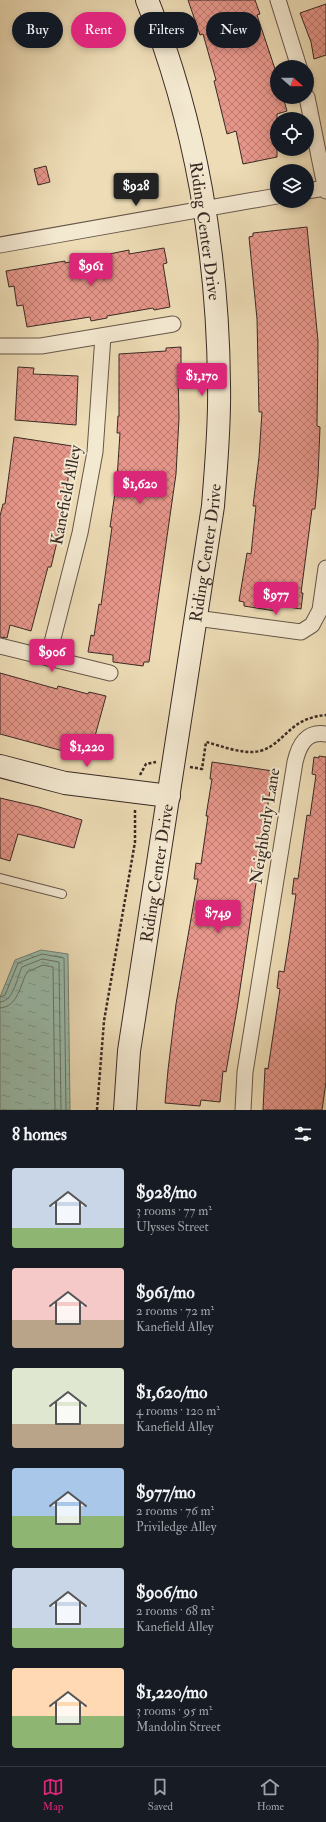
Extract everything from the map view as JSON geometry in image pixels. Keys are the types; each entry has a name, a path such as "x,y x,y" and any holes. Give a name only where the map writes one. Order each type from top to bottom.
{"street":[{"name":"Riding Center Drive","path":"125,1110 129,1051 213,506 218,443 218,323 212,260 204,208 190,136 172,70 147,0"},
{"path":"278,0 297,60"},
{"path":"308,104 326,191"},
{"path":"314,190 326,188"},
{"path":"0,245 270,197"},
{"path":"0,346 41,346 173,324"},
{"name":"Kanefield Alley","path":"48,658 80,533 95,452 103,336"},
{"path":"196,618 301,632 312,625 320,610 326,568"},
{"path":"0,646 110,673"},
{"name":"Neighborly Lane","path":"243,1110 245,1072 294,762 298,747 304,739 313,734 326,734"},
{"path":"0,766 65,783 169,796"}],"lane":[{"path":"0,878 62,894"}],"path":[{"path":"97,1110 104,1022 135,842 134,821 141,772 146,764 157,762 202,769 206,742 242,751 259,751 274,745 296,725 312,717 326,715"}],"water":[{"path":"41,950 68,954 70,1110 0,1110 0,997 15,960"}],"building":[{"path":"188,0 255,0 259,12 206,12 206,45 203,34 200,35 198,29 198,12 192,12"},
{"path":"326,4 326,55 314,59 311,42 300,13"},
{"path":"261,27 272,60 270,60 270,104 285,104 287,111 270,112 270,156 277,157 243,164 236,131 227,134 214,81 216,80 207,48 261,48"},
{"path":"46,166 50,182 38,185 34,169"},
{"path":"307,227 318,341 317,426 320,427 318,476 315,509 312,509 301,593 303,593 301,609 276,605 275,611 244,606 244,602 239,601 247,553 251,554 256,506 253,506 259,457 262,412 259,412 257,319 249,237 253,236 253,233"},
{"path":"164,248 167,263 163,264 170,307 154,310 153,308 107,316 107,318 91,321 90,317 27,327 23,305 17,306 14,286 9,287 6,271 65,261 65,263 129,250 129,254"},
{"path":"181,347 181,374 178,374 179,418 176,474 149,662 144,662 143,666 113,662 113,655 88,652 91,635 94,636 99,604 101,605 117,479 120,433 117,433 119,416 119,354 166,351 166,348"},
{"path":"18,367 34,368 33,374 78,376 76,425 15,420"},
{"path":"14,437 72,446 66,496 56,546 51,567 48,567 31,631 10,625 7,638 0,637 0,516 3,504 5,504"},
{"path":"0,673 57,689 58,686 88,694 89,692 106,696 89,758 0,734"},
{"path":"319,756 326,757 326,1082 322,1110 263,1110 265,1068 268,1069 280,989 277,988 279,971 284,972 296,894 292,894 294,878 298,879 307,815 310,816 316,775 312,774 314,757 319,758"},
{"path":"212,762 273,771 237,1009 226,1072 223,1071 220,1102 201,1100 200,1106 165,1103 176,1004 198,879 194,879 196,863 201,864 208,816 206,816 212,779 210,779"},
{"path":"0,798 39,807 82,820 74,848 18,834 10,861 0,858"}]}
